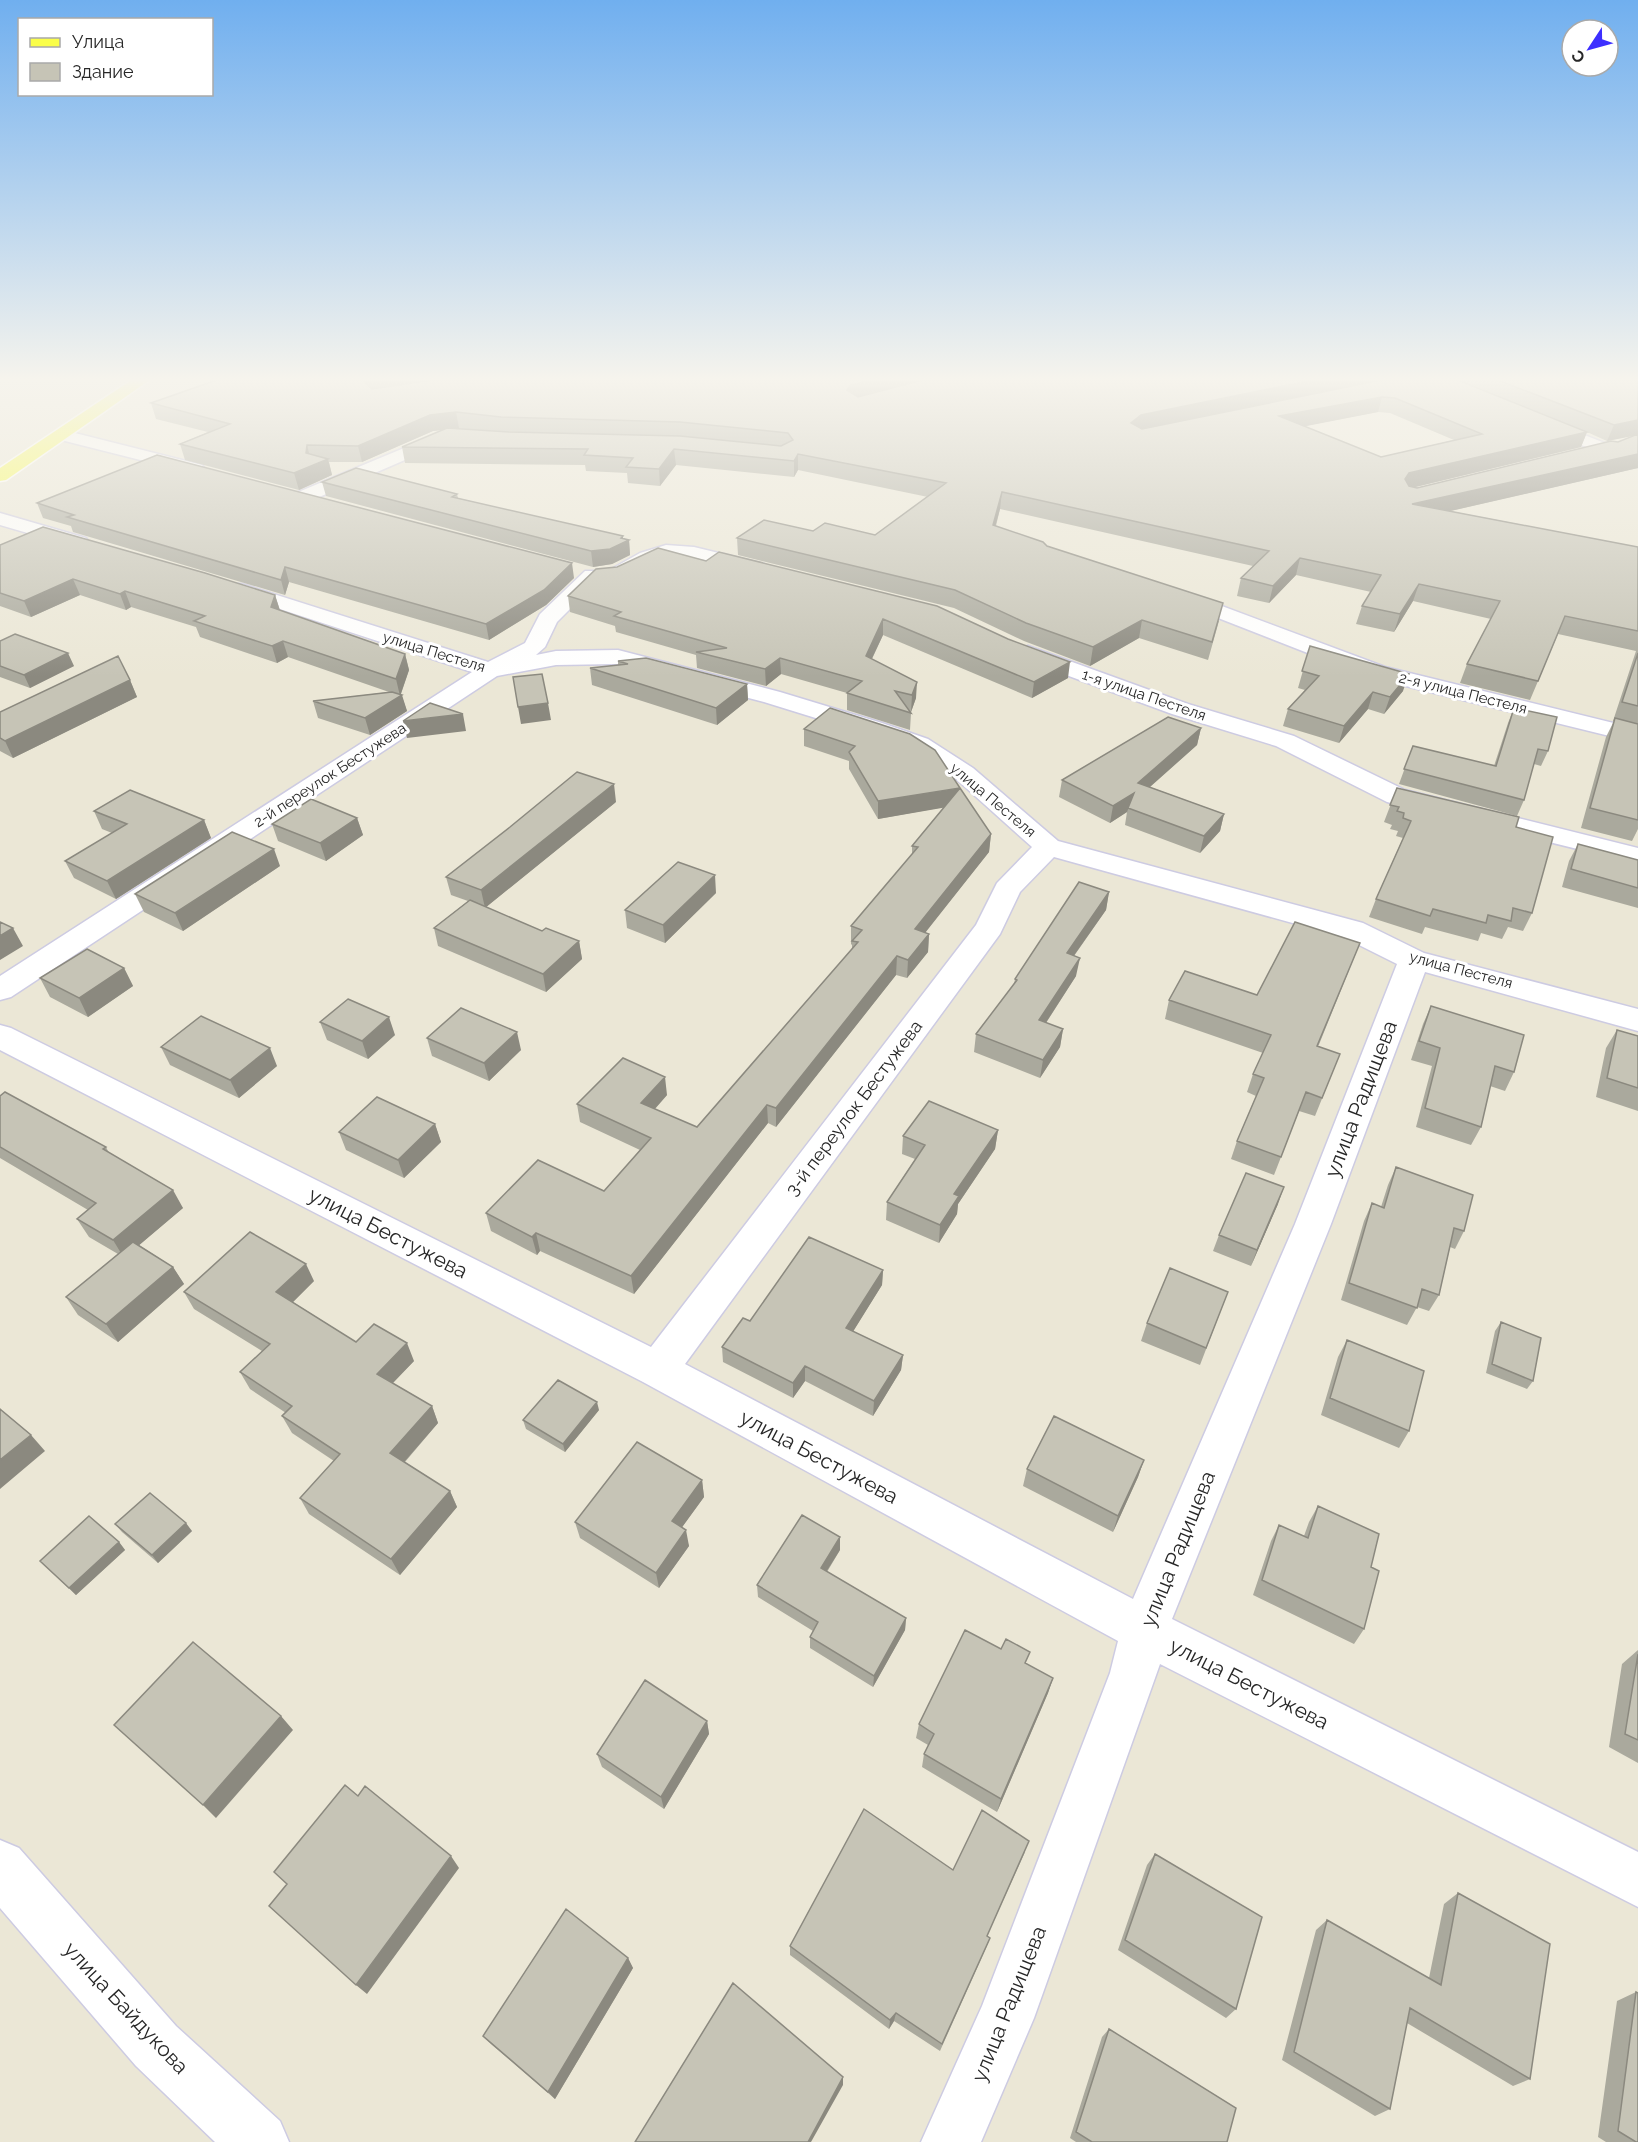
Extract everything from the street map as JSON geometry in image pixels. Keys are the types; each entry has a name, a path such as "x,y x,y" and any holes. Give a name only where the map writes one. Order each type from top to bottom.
{"street":[{"path":"303,497 349,477"},
{"path":"280,491 338,506"},
{"path":"0,519 103,549"},
{"name":"2-й переулок Бестужева","path":"0,990 490,670 534,647 548,619 580,572 611,577 647,557 666,551 694,553 773,572"},
{"name":"улица Пестеля","path":"218,582 490,670 556,658 618,657 772,697 873,728 919,744 964,773 1048,847 1353,930 1414,960 1515,985 1638,1020"},
{"name":"2-я улица Пестеля","path":"1164,592 1209,605 1377,672 1638,736"},
{"name":"1-я улица Пестеля","path":"1005,644 1180,709 1285,741 1396,796 1638,856"},
{"name":"3-й переулок Бестужева","path":"657,1370 990,927 1007,889 1048,847"},
{"name":"улица Радищева","path":"951,2142 1014,1996 1134,1673 1144,1630 1313,1224 1414,960"},
{"name":"улица Бестужева","path":"0,1036 657,1370 1144,1630 1638,1880"},
{"name":"улица Байдукова","path":"0,1867 156,2046 259,2142"}],"building":[{"path":"102,477 241,477 572,563 544,590 486,624 285,567 281,580 67,517 74,515 37,503"},
{"path":"334,477 391,477 457,494 452,497 623,536 621,538 629,540 610,549 591,551 322,482"},
{"path":"915,477 1406,477 1405,479 1409,486 1417,488 1463,477 1534,477 1412,504 1638,547 1638,631 1565,616 1538,681 1467,664 1500,601 1419,584 1400,614 1362,606 1381,575 1300,558 1273,586 1241,578 1269,551 1002,492 993,525 1043,542 1047,546 1223,603 1212,642 1142,620 1093,647 1026,623 955,590 737,538 764,520 813,531 825,523 875,535 946,483"},
{"path":"43,527 275,595 271,607 405,654 396,679 283,641 272,646 194,621 205,616 125,591 120,594 73,579 24,601 0,593 0,545"},
{"path":"658,548 706,561 719,552 937,606 1008,639 1070,662 1034,682 883,619 866,656 917,682 912,695 895,691 911,713 847,693 862,681 780,658 765,669 696,652 727,648 614,616 621,612 568,596 596,569 617,567"},
{"path":"15,634 68,653 24,675 0,666 0,641"},
{"path":"1310,646 1409,674 1390,697 1373,692 1344,726 1288,709 1319,676 1302,671"},
{"path":"1638,653 1638,706 1622,702"},
{"path":"118,656 130,680 5,741 0,738 0,712"},
{"path":"646,658 747,684 716,708 590,668 628,664 618,661"},
{"path":"542,674 548,703 518,707 513,677"},
{"path":"392,692 402,695 365,718 313,701"},
{"path":"430,703 463,714 403,721"},
{"path":"830,708 910,734 935,750 960,788 878,801 849,752 855,746 804,729"},
{"path":"1514,708 1557,717 1548,751 1538,749 1524,800 1404,769 1413,746 1496,766"},
{"path":"1168,717 1201,728 1138,783 1224,814 1204,836 1128,808 1134,793 1113,806 1062,780"},
{"path":"1615,718 1638,724 1638,820 1590,808"},
{"path":"577,772 614,784 481,890 446,877 510,827"},
{"path":"960,788 991,834 915,929 929,934 908,960 897,956 776,1108 767,1105 631,1276 536,1233 532,1237 486,1213 538,1160 604,1191 651,1138 577,1104 623,1058 665,1077 641,1103 697,1127 858,942 852,941 862,930 851,926 918,847 912,846"},
{"path":"1397,788 1519,817 1516,827 1553,837 1532,913 1513,908 1511,921 1488,915 1486,923 1433,909 1430,916 1376,899 1411,821 1403,818 1404,813 1397,811 1399,807 1390,805"},
{"path":"130,790 204,820 107,881 65,861 127,824 94,811"},
{"path":"311,799 357,818 320,843 272,824"},
{"path":"232,832 274,849 175,913 135,894"},
{"path":"1578,844 1638,860 1638,888 1571,869"},
{"path":"678,862 715,875 663,925 625,910"},
{"path":"1079,882 1109,892 1067,953 1080,958 1039,1020 1063,1029 1043,1060 976,1034 1017,980 1015,979"},
{"path":"470,900 542,931 546,928 579,941 543,974 434,928"},
{"path":"0,922 13,928 0,936"},
{"path":"1295,922 1360,943 1317,1046 1340,1054 1322,1098 1306,1092 1281,1157 1237,1141 1264,1078 1253,1074 1271,1035 1169,1000 1185,971 1257,995"},
{"path":"87,949 124,968 79,998 40,978"},
{"path":"348,999 389,1017 362,1041 320,1022"},
{"path":"1431,1006 1524,1035 1514,1072 1495,1066 1481,1127 1425,1108 1440,1048 1419,1041"},
{"path":"461,1008 517,1032 484,1063 427,1038"},
{"path":"201,1016 270,1048 230,1080 161,1047"},
{"path":"1617,1030 1638,1036 1638,1088 1607,1078"},
{"path":"5,1092 106,1147 103,1149 173,1190 113,1240 77,1219 96,1203 0,1147 0,1096"},
{"path":"377,1097 435,1124 398,1160 339,1132"},
{"path":"929,1101 998,1130 954,1194 959,1196 940,1225 887,1202 925,1145 903,1136"},
{"path":"1396,1167 1473,1195 1464,1231 1454,1228 1439,1295 1422,1289 1417,1308 1349,1283 1372,1203 1384,1208"},
{"path":"1246,1173 1284,1187 1257,1250 1219,1235"},
{"path":"250,1232 306,1264 276,1292 356,1342 374,1324 407,1343 377,1374 432,1406 390,1453 450,1491 391,1559 300,1498 340,1454 282,1416 292,1406 240,1372 270,1344 184,1292"},
{"path":"809,1237 883,1270 846,1328 903,1355 874,1401 805,1366 793,1383 722,1347 743,1318 750,1321"},
{"path":"133,1242 173,1267 106,1324 66,1297"},
{"path":"1170,1268 1228,1292 1206,1348 1147,1323"},
{"path":"1501,1322 1541,1338 1533,1381 1492,1364"},
{"path":"1347,1340 1424,1371 1409,1431 1330,1398"},
{"path":"558,1380 597,1402 563,1444 523,1420"},
{"path":"0,1409 31,1435 0,1460"},
{"path":"1054,1416 1144,1460 1118,1516 1027,1469"},
{"path":"637,1442 702,1480 672,1521 686,1530 656,1573 575,1522"},
{"path":"150,1493 186,1523 152,1555 115,1524"},
{"path":"1318,1506 1379,1534 1371,1567 1379,1571 1364,1629 1262,1580 1279,1525 1308,1538"},
{"path":"802,1515 840,1537 821,1568 906,1618 874,1676 810,1637 818,1622 757,1585"},
{"path":"89,1516 119,1542 69,1588 40,1561"},
{"path":"965,1630 1001,1649 1006,1639 1030,1652 1025,1663 1053,1678 1001,1799 924,1754 934,1734 919,1724"},
{"path":"193,1642 281,1716 203,1805 114,1725"},
{"path":"1638,1654 1638,1740 1625,1734"},
{"path":"645,1680 707,1721 661,1797 597,1754"},
{"path":"345,1785 358,1796 365,1786 451,1856 356,1985 269,1906 287,1884 274,1872"},
{"path":"864,1809 953,1870 982,1810 1029,1841 987,1936 990,1938 942,2044 896,2013 890,2020 790,1946"},
{"path":"1155,1854 1262,1917 1236,2009 1125,1940"},
{"path":"1458,1893 1550,1944 1530,2079 1410,2008 1390,2109 1294,2052 1327,1920 1441,1985"},
{"path":"566,1909 628,1958 548,2092 483,2036"},
{"path":"733,1983 843,2077 808,2142 635,2142"},
{"path":"1636,1992 1638,1993 1638,2142 1618,2131"},
{"path":"1109,2029 1236,2108 1227,2142 1092,2142 1076,2132"}]}
